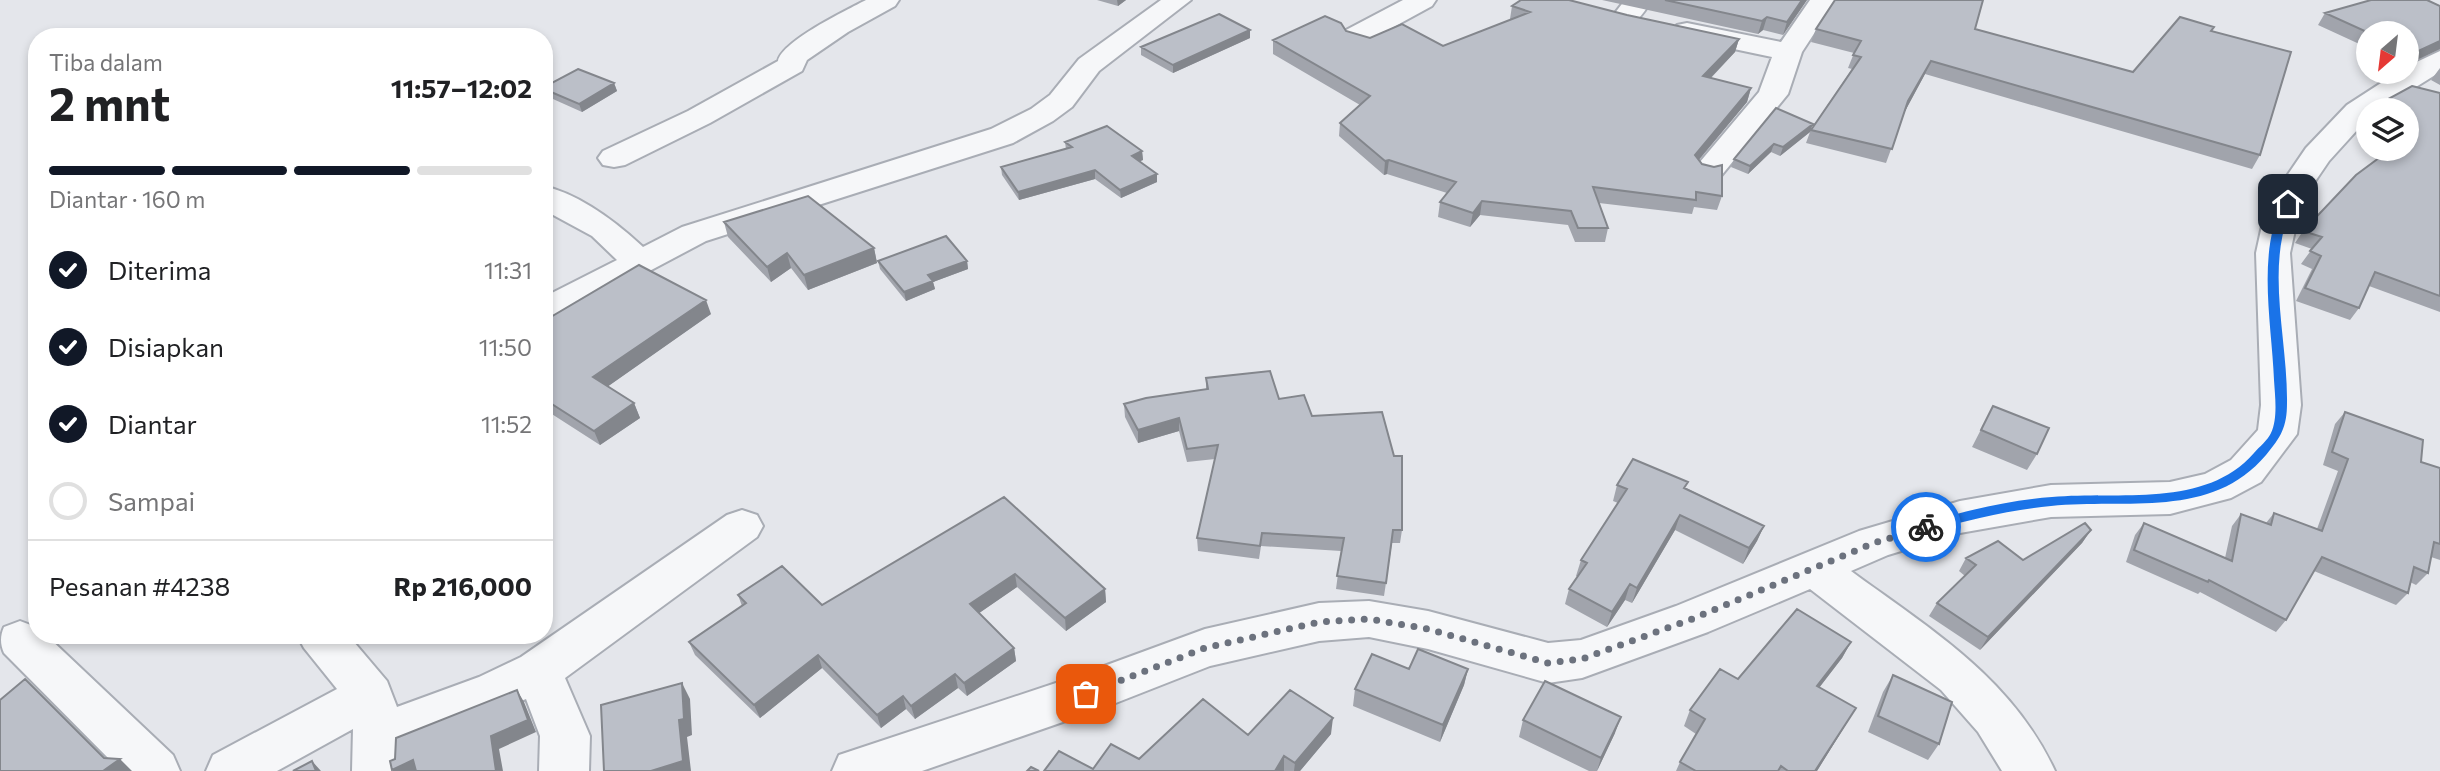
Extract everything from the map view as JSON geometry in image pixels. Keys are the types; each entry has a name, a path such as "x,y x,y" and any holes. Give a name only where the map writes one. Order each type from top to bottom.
{"street":[{"path":"614,158 699,117 783,71 792,65 793,56 838,26 886,0"},
{"path":"1356,36 1423,0"},
{"path":"1710,169 1773,94 1788,52 1823,0"},
{"path":"553,308 638,261 720,224 1002,136 1042,115 1061,101 1089,65 1175,1"},
{"path":"1636,16 1788,52"},
{"path":"857,771 1086,694 1205,648 1319,622 1369,619 1428,629 1548,663 1582,659 1692,619 1874,543 1960,517 2051,501 2171,498 2217,487 2246,471 2277,434 2281,405 2273,253 2280,221 2296,186 2317,155 2358,111 2440,60"},
{"path":"553,208 604,229 638,261"},
{"path":"231,771 375,734 496,691 538,670 742,526"},
{"path":"1815,568 1958,676 1995,717 2029,771"},
{"path":"19,640 155,771"},
{"path":"325,644 375,734"},
{"path":"538,670 565,736 564,771"}],"building":[{"path":"1521,0 1569,0 1739,39 1703,76 1751,88 1695,155 1702,164 1714,167 1722,165 1722,196 1696,192 1696,200 1593,187 1608,228 1578,228 1571,211 1482,201 1473,213 1440,202 1456,182 1385,161 1340,123 1370,96 1273,40 1325,16 1341,23 1346,31 1370,38 1402,24 1443,46 1530,12 1512,6"},
{"path":"1665,0 1802,0 1787,22 1767,17 1762,21"},
{"path":"1835,0 1983,0 1975,29 2133,72 2180,17 2214,27 2211,31 2291,52 2260,155 1931,61 1908,101 1892,149 1811,130 1861,57 1853,55 1861,41 1816,29"},
{"path":"2371,0 2427,0 2440,6 2440,41 2419,51 2419,21 2356,21 2356,27 2325,13"},
{"path":"1219,14 1250,30 1173,65 1141,47"},
{"path":"578,69 614,83 579,104 553,93 553,82"},
{"path":"2412,86 2440,93 2440,296 2375,272 2359,308 2305,288 2321,256 2310,251 2322,237 2303,231 2356,175 2375,161 2419,161 2419,98 2390,98"},
{"path":"1776,108 1813,124 1783,147 1774,144 1750,166 1734,159"},
{"path":"1107,126 1142,151 1132,156 1157,174 1120,190 1095,170 1018,192 1001,167 1072,147 1065,142"},
{"path":"808,196 874,248 804,275 787,253 767,267 724,222"},
{"path":"946,236 967,261 928,275 933,281 904,292 878,261"},
{"path":"639,265 706,300 593,377 634,403 594,431 553,405 553,316"},
{"path":"1270,371 1279,399 1304,395 1312,416 1382,412 1394,456 1402,456 1402,530 1393,530 1386,583 1337,576 1344,538 1262,533 1260,546 1197,538 1218,445 1187,449 1179,418 1138,430 1124,404 1208,389 1206,378"},
{"path":"1993,406 2049,428 2037,454 1981,430"},
{"path":"2345,412 2423,440 2421,462 2440,468 2440,544 2434,542 2428,573 2414,567 2408,593 2322,557 2286,620 2209,580 2208,582 2134,550 2144,523 2232,561 2241,514 2271,525 2274,513 2322,531 2348,459 2332,452"},
{"path":"1633,459 1688,482 1684,488 1764,526 1749,548 1680,515 1637,588 1630,584 1612,612 1569,589 1587,563 1581,560 1627,489 1617,485"},
{"path":"1004,497 1105,589 1065,618 1015,574 970,604 1014,648 964,683 955,674 911,706 903,696 877,715 818,655 754,705 689,642 746,603 738,595 782,566 822,605"},
{"path":"2085,523 2091,530 1988,637 1937,603 1976,565 1966,558 1998,541 2023,560"},
{"path":"1797,609 1851,642 1817,686 1856,708 1815,771 1788,771 1781,766 1778,771 1696,771 1680,762 1705,719 1690,710 1720,669 1738,679"},
{"path":"1418,649 1468,669 1443,725 1355,689 1372,654 1409,669"},
{"path":"1893,675 1952,702 1939,744 1878,716"},
{"path":"25,679 104,758 120,759 103,771 0,771 0,700"},
{"path":"1545,681 1621,717 1601,758 1523,720"},
{"path":"682,683 684,719 679,720 683,761 651,771 604,771 601,705"},
{"path":"517,690 528,720 491,736 496,771 416,771 413,760 392,770 390,761 395,759 396,738"},
{"path":"1290,690 1333,718 1295,763 1284,756 1275,771 1044,771 1059,751 1093,769 1111,744 1139,759 1203,699 1248,735"},
{"path":"312,761 316,771 293,771"}],"way so far":[{"path":"1086,694 1205,648 1319,622 1369,619 1428,629 1548,663 1582,659 1692,619 1874,543 1926,527"}],"route":[{"path":"1926,527 1960,517 2051,501 2171,498 2217,487 2246,471 2277,434 2281,405 2273,253 2280,221 2288,204"}]}
